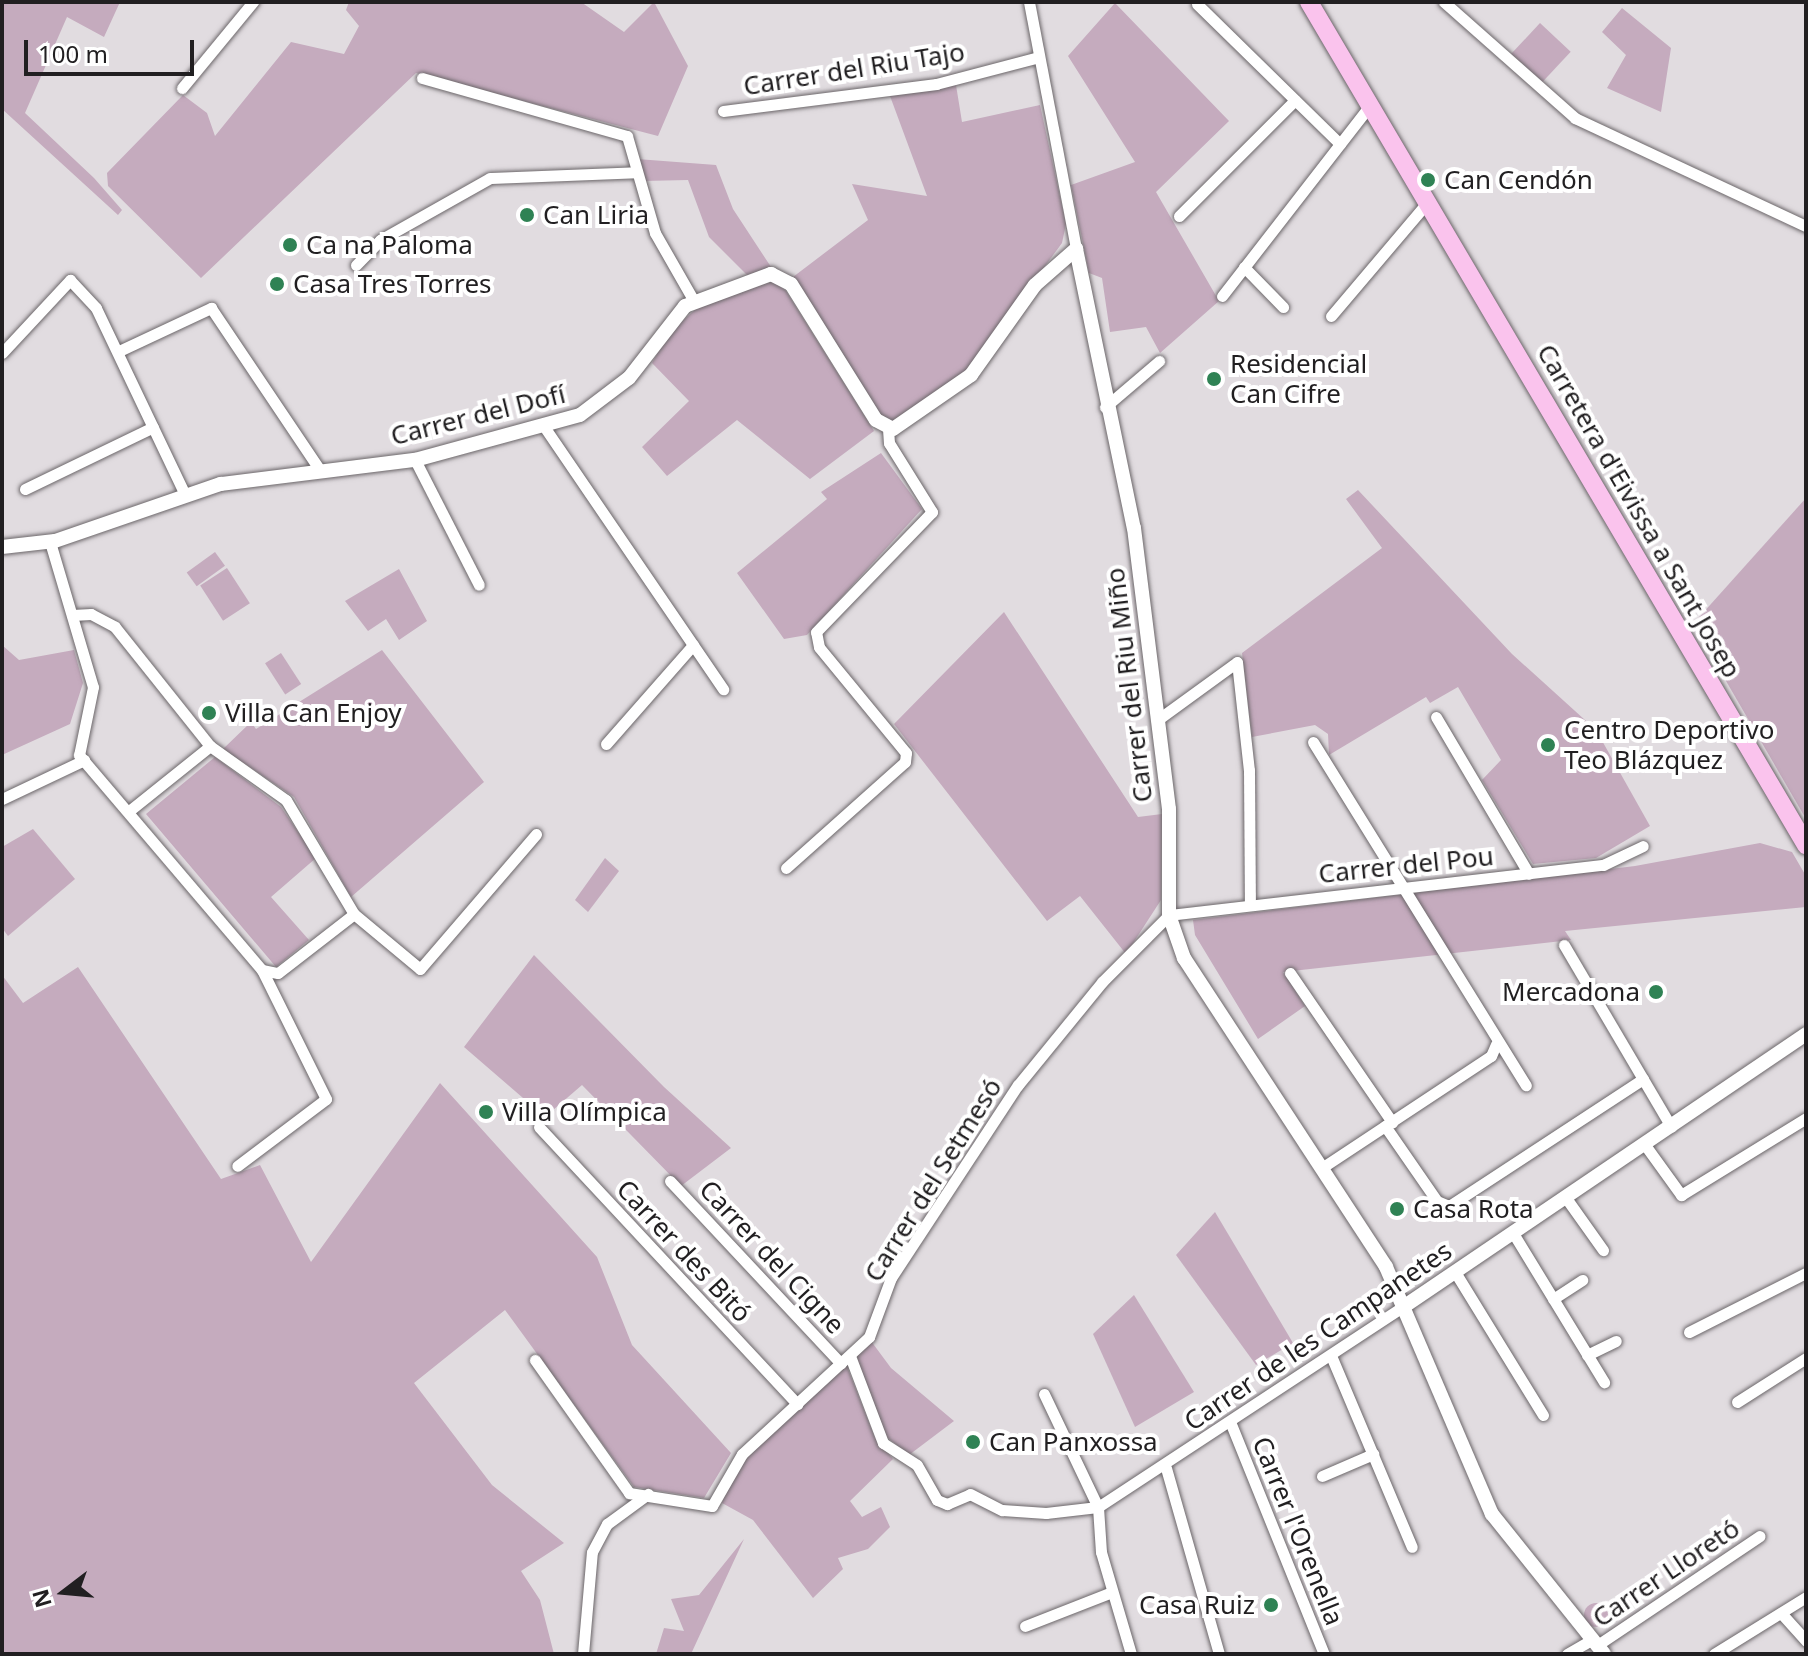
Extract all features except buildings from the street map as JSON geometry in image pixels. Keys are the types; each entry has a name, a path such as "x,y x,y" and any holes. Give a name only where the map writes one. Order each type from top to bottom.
{"main road":[{"name":"Carretera d'Eivissa a Sant Josep","path":"1309,2 1806,845"}],"street":[{"path":"182,88 253,2"},
{"name":"Carrer del Riu Miño","path":"1029,2 1104,407 1134,528 1160,718 1169,915 1201,991 1323,1167 1406,1305 1492,1514 1597,1647"},
{"path":"1444,2 1575,118 1684,172 1806,226"},
{"path":"1197,4 1340,144"},
{"name":"Carrer del Riu Tajo","path":"723,111 936,84 1039,57"},
{"path":"422,78 627,136 655,233 694,301"},
{"path":"1179,216 1295,100"},
{"path":"1222,296 1370,105"},
{"path":"356,265 380,240 490,178 637,172"},
{"path":"1331,316 1427,203"},
{"path":"888,429 971,375 1035,285 1076,249"},
{"path":"1244,267 1283,307"},
{"name":"Carrer del Dofí","path":"2,547 50,542 185,495 320,470 415,460 543,425 605,401 694,301 764,275 784,277 888,429 889,443 932,512 816,632 819,647 906,753 905,762 786,868"},
{"path":"2,353 70,280 96,308 185,495"},
{"path":"119,351 211,308 320,470"},
{"path":"1104,407 1159,361"},
{"path":"543,425 723,689"},
{"path":"25,489 153,427"},
{"path":"415,460 479,585"},
{"path":"50,542 93,687 84,760 262,970 326,1099 237,1166"},
{"path":"72,615 91,614 115,627 210,746 286,800 354,914 420,969 536,834"},
{"path":"606,744 693,645"},
{"path":"1160,718 1237,662 1249,770 1250,905"},
{"path":"1436,717 1529,874"},
{"path":"1313,742 1496,1044 1526,1085"},
{"path":"129,811 210,746"},
{"path":"2,799 84,760"},
{"name":"Carrer del Pou","path":"1169,915 1603,865 1643,846"},
{"path":"262,970 278,973 354,914"},
{"name":"Carrer del Setmesó","path":"648,1494 696,1509 712,1506 728,1469 869,1337 891,1278 1018,1085 1102,982 1169,915"},
{"path":"1564,945 1671,1127"},
{"path":"1290,973 1437,1201 1449,1206 1643,1079"},
{"name":"Carrer de les Campanetes","path":"1098,1507 1166,1468 1332,1358 1806,1034"},
{"path":"1323,1167 1491,1056 1496,1044"},
{"path":"1645,1145 1681,1195 1806,1118"},
{"name":"Carrer des Bitó","path":"539,1127 797,1404"},
{"name":"Carrer del Cigne","path":"670,1181 846,1360"},
{"path":"1566,1198 1603,1250"},
{"path":"1513,1233 1604,1382"},
{"path":"1455,1272 1543,1415"},
{"path":"1689,1332 1806,1273"},
{"path":"1553,1299 1582,1280"},
{"path":"1587,1355 1616,1341"},
{"path":"1332,1358 1412,1547"},
{"path":"1737,1402 1806,1358"},
{"path":"535,1360 629,1493 648,1494"},
{"path":"846,1360 883,1443 917,1465 942,1504 970,1494 1002,1510 1098,1507"},
{"path":"1044,1394 1098,1507 1112,1592 1131,1654"},
{"name":"Carrer l'Orenella","path":"1231,1424 1324,1654"},
{"path":"1322,1476 1373,1454"},
{"path":"1166,1468 1219,1654"},
{"path":"583,1654 592,1552 607,1524 648,1494"},
{"name":"Carrer Lloretó","path":"1567,1654 1597,1647 1760,1536"},
{"path":"1025,1626 1112,1592"},
{"path":"1714,1654 1806,1597"},
{"path":"1781,1613 1806,1641"}],"shaded area":[{"path":"2,2 120,2 104,37 67,17 25,113 94,178 122,210 118,215 2,109"},
{"path":"349,2 581,2 624,32 654,2 688,66 658,136 416,73 201,278 108,186 107,173 183,95 207,113 215,136 291,42 344,54 359,26 346,10"},
{"path":"1115,3 1229,121 1156,192 1219,301 1160,353 1146,327 1110,332 1102,278 1089,273 1071,185 1135,162 1068,56"},
{"path":"1622,8 1671,48 1661,112 1607,88 1626,55 1602,32"},
{"path":"1540,23 1571,52 1537,88 1506,60"},
{"path":"956,85 962,122 1040,105 1066,224 1062,243 967,372 894,422 881,416 793,277 868,220 852,184 927,196 890,96"},
{"path":"637,159 716,165 733,209 771,267 747,275 709,237 688,180 643,181"},
{"path":"773,281 786,291 874,431 810,479 737,420 667,476 642,447 689,401 652,363 669,333 697,308"},
{"path":"881,453 922,509 807,635 784,639 737,573 827,499 821,492"},
{"path":"1358,490 1512,654 1596,730 1650,826 1596,858 1533,864 1482,780 1501,760 1458,687 1430,703 1426,697 1329,755 1328,734 1315,725 1252,737 1242,653 1382,548 1346,499"},
{"path":"1806,498 1806,819 1693,624"},
{"path":"215,552 225,566 197,586 187,573"},
{"path":"227,568 250,603 223,621 200,585"},
{"path":"399,569 427,621 399,640 386,619 368,631 345,601"},
{"path":"1004,612 1138,817 1162,814 1161,900 1126,954 1080,896 1047,921 894,724"},
{"path":"2,645 19,660 74,650 83,683 70,724 2,755"},
{"path":"382,650 484,782 351,897 294,797 223,749 251,722 256,729"},
{"path":"281,653 301,684 285,694 265,663"},
{"path":"215,757 281,807 316,858 271,897 309,940 276,967 146,814"},
{"path":"33,829 75,879 8,936 2,928 2,847"},
{"path":"1760,843 1792,852 1806,876 1806,907 1565,931 1571,940 1283,972 1305,1006 1258,1039 1195,935 1193,920 1635,866"},
{"path":"605,858 619,871 588,912 575,900"},
{"path":"534,955 664,1087 731,1148 681,1186 582,1085 545,1117 464,1047"},
{"path":"78,967 221,1179 260,1165 311,1262 440,1083 597,1257 632,1345 731,1453 704,1498 634,1487 505,1310 414,1383 492,1485 564,1543 521,1571 540,1600 554,1654 2,1654 2,975 23,1003"},
{"path":"1215,1212 1293,1343 1256,1365 1176,1255"},
{"path":"1134,1295 1194,1392 1135,1427 1093,1334"},
{"path":"871,1341 891,1368 954,1421 909,1455 883,1434 859,1372 857,1354"},
{"path":"846,1364 875,1438 893,1459 850,1501 862,1517 881,1507 890,1527 868,1549 838,1558 843,1569 813,1598 753,1520 722,1503 733,1471"},
{"path":"744,1539 691,1654 656,1654 664,1628 684,1631 671,1599 699,1595"},
{"path":"1596,1603 1604,1607 1608,1615 1604,1623 1596,1627 1588,1623 1584,1615 1588,1607"}],"place":[{"name":"Can Cendón","path":"1428,180"},
{"name":"Can Liria","path":"527,215"},
{"name":"Ca na Paloma","path":"290,245"},
{"name":"Casa Tres Torres","path":"277,284"},
{"name":"Residencial Can Cifre","path":"1214,379"},
{"name":"Villa Can Enjoy","path":"209,713"},
{"name":"Centro Deportivo Teo Blázquez","path":"1548,745"},
{"name":"Mercadona","path":"1656,992"},
{"name":"Villa Olímpica","path":"486,1112"},
{"name":"Casa Rota","path":"1397,1209"},
{"name":"Can Panxossa","path":"973,1442"},
{"name":"Casa Ruiz","path":"1271,1605"}]}
